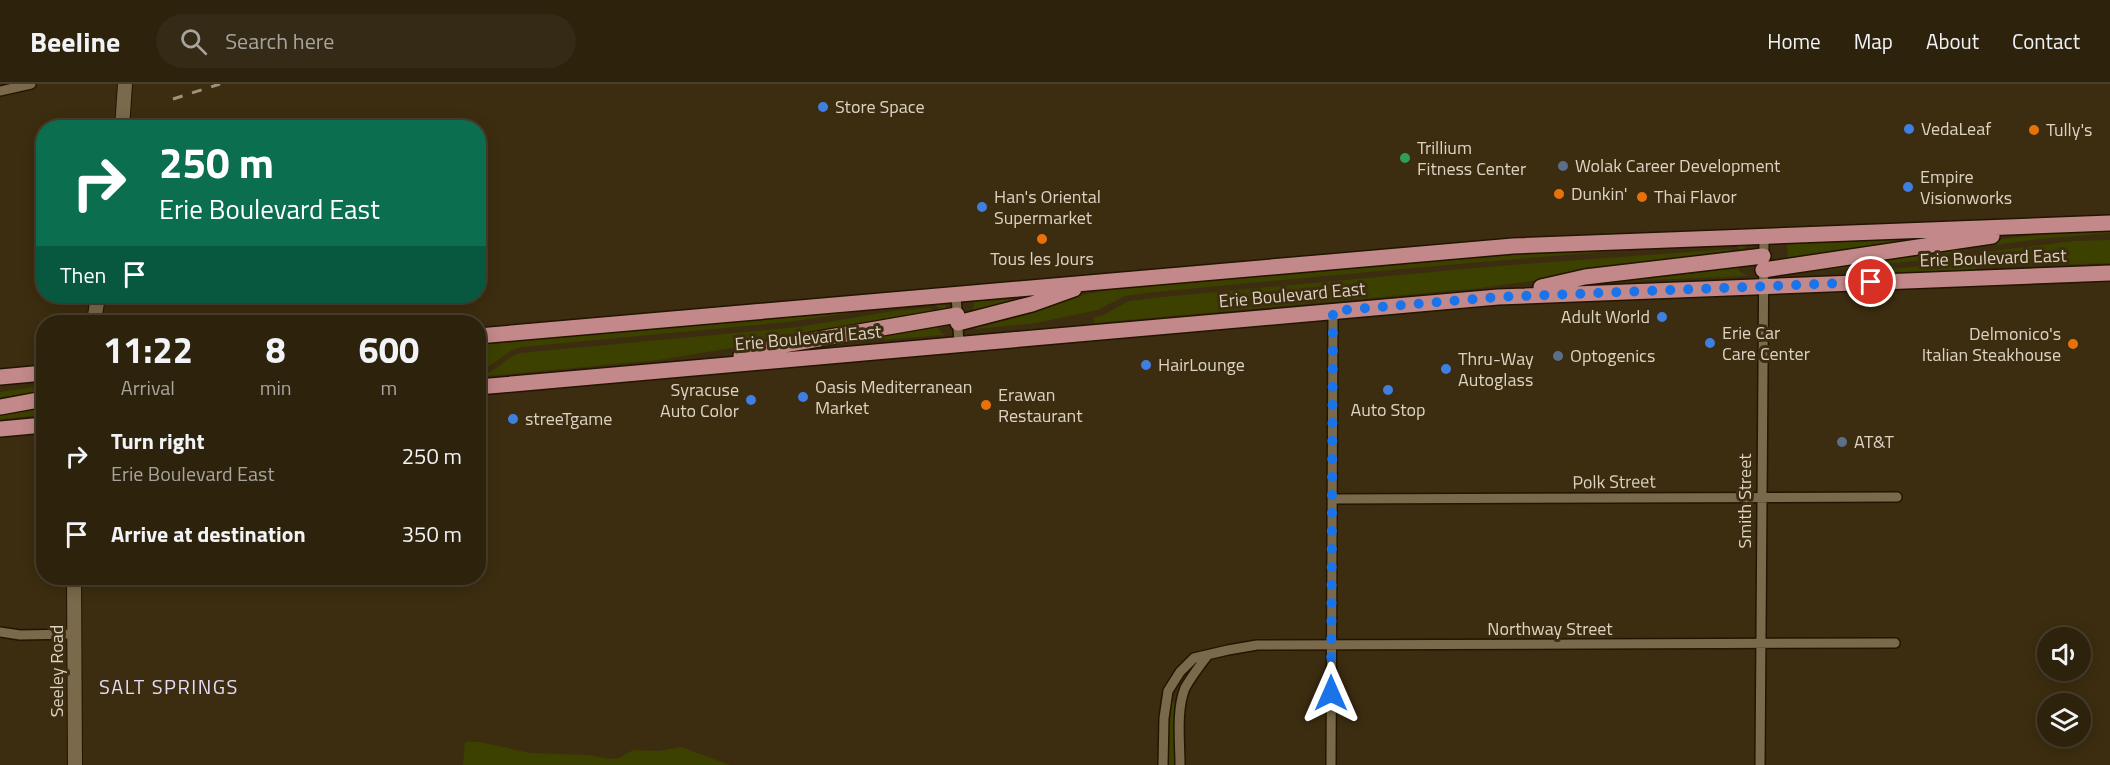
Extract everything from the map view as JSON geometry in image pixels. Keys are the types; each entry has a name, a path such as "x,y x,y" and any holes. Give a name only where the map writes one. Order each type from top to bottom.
{"main road":[{"name":"Erie Boulevard East","path":"486,335 1502,246 2110,223"},
{"path":"1498,297 1585,278 1763,271 2066,225"},
{"name":"Erie Boulevard East","path":"486,386 1498,297 1763,271 2110,273"},
{"path":"694,367 778,346 958,319 1032,304 1094,282"},
{"path":"0,377 36,374"},
{"path":"0,407 36,400"},
{"path":"0,429 36,426"}],"street":[{"path":"0,91 31,84"},
{"path":"123,120 125,84"},
{"name":"Smith Street","path":"1760,765 1764,237"},
{"path":"956,294 959,344"},
{"path":"1331,765 1333,311"},
{"name":"Polk Street","path":"1332,499 1578,500 1897,497"},
{"name":"Seeley Road","path":"74,585 75,765"},
{"path":"0,632 20,635 75,634"},
{"name":"Northway Street","path":"1173,682 1194,658 1257,645 1895,643"},
{"path":"1180,765 1180,713 1184,691 1207,656"},
{"path":"1163,765 1164,718 1168,691 1173,682 1184,691"}],"green space":[{"path":"2110,227 2110,233 1972,248 1923,260 1789,274 1789,267"},
{"path":"1741,240 1746,246 1741,252 1733,243 1299,278 1125,296 1097,310 1036,323 975,329 974,323 1115,289 1603,246"},
{"path":"1895,240 1898,242 1896,244 1788,258 1787,244"},
{"path":"2110,240 2110,263 1987,267 1943,274 1803,278 1921,266 1962,255 2075,241"},
{"path":"1731,249 1734,253 1481,288 1094,323 1094,317 1101,316 1129,301 1162,297 1497,266"},
{"path":"1736,262 1739,271 1748,276 1626,281 1625,279"},
{"path":"1025,298 973,313 974,302"},
{"path":"938,299 946,305 946,312 941,312 933,304 919,303 788,322 522,347 510,351 486,367 486,344 774,319"},
{"path":"929,308 936,314 659,360 486,376 486,373 520,353 799,327 894,311"},
{"path":"937,323 939,330 945,335 825,344"},
{"path":"36,387 36,395 0,401 0,392"},
{"path":"36,404 36,416 0,419 0,410"},
{"path":"1172,699 1175,704 1174,765 1165,765 1169,700"},
{"path":"465,742 480,742 530,753 589,755 610,759 619,758 633,750 659,751 681,747 730,765 463,765"}],"railway":[{"path":"173,99 220,84"}],"place":[{"name":"Store Space","path":"823,107"},
{"name":"VedaLeaf","path":"1909,129"},
{"name":"Tully's","path":"2034,130"},
{"name":"Trillium Fitness Center","path":"1405,158"},
{"name":"Wolak Career Development","path":"1563,166"},
{"name":"Empire Visionworks","path":"1908,187"},
{"name":"Dunkin'","path":"1559,194"},
{"name":"Thai Flavor","path":"1642,197"},
{"name":"Han's Oriental Supermarket","path":"982,207"},
{"name":"Tous les Jours","path":"1042,239"},
{"name":"Adult World","path":"1662,317"},
{"name":"Erie Car Care Center","path":"1710,343"},
{"name":"Delmonico's Italian Steakhouse","path":"2073,344"},
{"name":"Optogenics","path":"1558,356"},
{"name":"HairLounge","path":"1146,365"},
{"name":"Thru-Way Autoglass","path":"1446,369"},
{"name":"Auto Stop","path":"1388,390"},
{"name":"Oasis Mediterranean Market","path":"803,397"},
{"name":"Syracuse Auto Color","path":"751,400"},
{"name":"Erawan Restaurant","path":"986,405"},
{"name":"streeTgame","path":"513,419"},
{"name":"AT&T","path":"1842,442"}],"district":[{"name":"SALT SPRINGS","path":"169,687"}],"route":[{"path":"1331,693 1333,311 1585,292 1871,282"}]}
